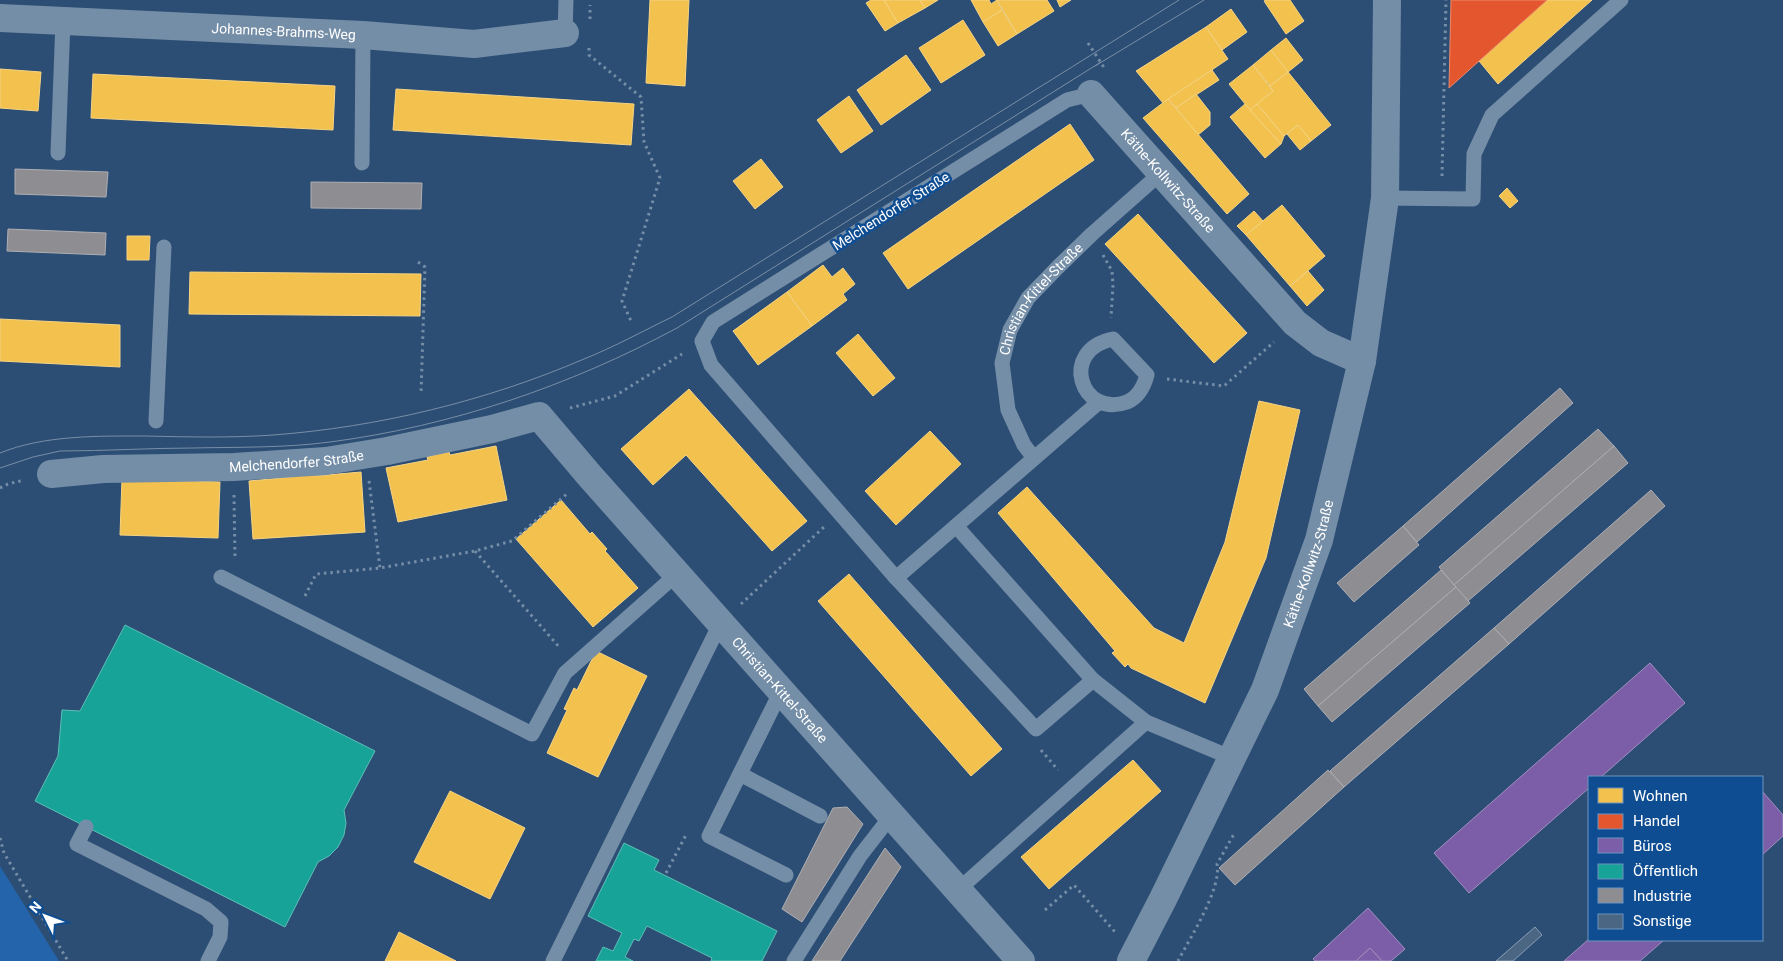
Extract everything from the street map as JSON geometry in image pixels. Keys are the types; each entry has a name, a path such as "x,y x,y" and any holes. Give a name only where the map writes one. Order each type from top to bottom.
{"street":[{"name":"Käthe-Kollwitz-Straße","path":"1131,961 1265,690 1319,540 1362,361 1385,198 1386,0"},
{"name":"Johannes-Brahms-Weg","path":"0,18 363,36 474,44 577,30"},
{"name":"Käthe-Kollwitz-Straße","path":"1091,94 1296,323 1320,343 1362,361"},
{"name":"Melchendorfer Straße","path":"52,474 103,469 234,467 326,461 492,429 539,416"},
{"name":"Christian-Kittel-Straße","path":"539,416 720,624 1020,961"}],"lane":[{"path":"566,0 577,30"},
{"path":"1385,198 1473,199 1474,154 1492,115 1621,0"},
{"path":"58,153 63,21"},
{"path":"362,163 363,36"},
{"name":"Melchendorfer Straße","path":"702,341 713,322 1067,100 1091,94"},
{"name":"Christian-Kittel-Straße","path":"1034,458 1024,445 1008,410 1002,363 1010,330 1028,298 1092,234 1162,172"},
{"path":"156,421 164,247"},
{"path":"1113,339 1147,375 1140,392 1132,400 1110,405 1099,402 1090,395 1084,386 1081,375 1082,364 1086,354 1094,346 1103,341 1113,339"},
{"path":"702,341 711,365 896,578 1036,729 1093,680"},
{"path":"896,578 1099,402"},
{"path":"956,526 1093,680 1146,722 1232,758"},
{"path":"223,579 532,734 565,673 677,574"},
{"path":"553,961 720,624"},
{"path":"781,691 709,836 786,875"},
{"path":"958,890 1146,722"},
{"path":"740,774 820,816"},
{"path":"794,961 860,856 891,816"},
{"path":"86,827 77,844 206,909 221,922 220,937 208,961"}],"path":[{"path":"577,30 590,0"},
{"path":"1441,199 1446,0"},
{"path":"589,45 589,55 641,96 644,142 660,178 622,301 631,320"},
{"path":"1092,234 1112,272 1111,322 1113,339"},
{"path":"418,262 425,268 421,394"},
{"path":"1147,375 1224,386 1296,323"},
{"path":"539,416 615,396 702,341"},
{"path":"365,455 380,568"},
{"path":"223,579 235,560 234,467"},
{"path":"295,615 316,574 380,568 475,551 512,541 589,475"},
{"path":"720,624 839,513"},
{"path":"475,551 575,664"},
{"path":"1040,750 1061,772"},
{"path":"1178,961 1214,891 1219,872 1217,864 1234,834"},
{"path":"0,838 4,853 68,961"},
{"path":"1045,910 1074,885 1115,933"}],"shaded area":[{"path":"0,866 59,961 0,961"}],"building: Wohnen":[{"path":"650,0 689,0 685,86 646,83"},
{"path":"871,0 884,0 898,23 885,31 866,3"},
{"path":"884,0 920,0 925,8 898,23"},
{"path":"920,0 938,0 925,8"},
{"path":"971,0 989,0 991,4 997,0 1002,10 983,22"},
{"path":"997,0 1047,0 1054,11 1017,34"},
{"path":"1057,0 1071,0 1060,7"},
{"path":"1290,0 1304,21 1286,34 1264,1"},
{"path":"1547,0 1592,0 1498,84 1479,61"},
{"path":"1231,9 1247,32 1222,50 1206,27"},
{"path":"1002,10 1017,34 998,46 983,22"},
{"path":"963,20 985,55 941,83 919,48"},
{"path":"1206,27 1228,59 1163,103 1136,71"},
{"path":"1286,38 1303,60 1288,72 1271,50"},
{"path":"1271,50 1288,72 1270,86 1253,65"},
{"path":"906,55 931,90 881,125 857,90"},
{"path":"1253,65 1273,91 1250,110 1229,84"},
{"path":"0,69 41,72 38,111 0,108"},
{"path":"1212,70 1219,80 1176,108 1168,99"},
{"path":"1288,72 1331,125 1311,141 1298,125 1284,136 1257,104 1273,91 1270,86"},
{"path":"93,74 335,86 333,130 91,118"},
{"path":"396,89 634,104 631,145 393,130"},
{"path":"1196,94 1210,112 1210,125 1198,135 1176,108"},
{"path":"849,96 873,131 841,153 817,120"},
{"path":"1168,99 1249,194 1227,214 1143,118"},
{"path":"1245,104 1281,144 1265,158 1230,117"},
{"path":"1257,104 1284,136 1281,144 1250,110"},
{"path":"1070,124 1094,160 908,289 883,253"},
{"path":"1298,125 1311,141 1300,150 1287,134"},
{"path":"761,159 783,187 755,209 733,181"},
{"path":"1507,188 1518,201 1510,208 1499,196"},
{"path":"1282,205 1325,256 1290,286 1246,235"},
{"path":"1254,211 1263,221 1246,235 1237,226"},
{"path":"1138,214 1247,333 1214,363 1105,244"},
{"path":"127,236 150,236 149,260 127,260"},
{"path":"823,265 832,277 843,268 855,284 843,294 847,300 812,326 787,292"},
{"path":"1308,271 1324,290 1307,306 1290,286"},
{"path":"190,272 421,274 420,316 189,314"},
{"path":"787,292 812,326 758,365 733,331"},
{"path":"0,319 120,325 120,367 0,361"},
{"path":"858,334 895,378 873,396 836,353"},
{"path":"689,389 807,521 772,551 686,455 653,485 621,449"},
{"path":"1259,401 1300,410 1266,558 1205,703 1131,668 1128,664 1125,667 1112,653 1115,651 998,513 1027,487 1154,628 1184,643 1225,542"},
{"path":"930,431 961,464 896,525 865,491"},
{"path":"496,446 507,500 398,522 386,468 428,460 427,457 438,454 449,452 450,455"},
{"path":"361,472 365,532 253,539 249,481 314,473 315,476"},
{"path":"122,479 220,482 218,538 120,535"},
{"path":"561,500 590,534 592,532 607,549 605,551 638,588 593,627 516,539"},
{"path":"849,574 1002,749 971,776 818,601"},
{"path":"596,651 647,676 598,777 547,753 567,710 564,709 574,688 577,690"},
{"path":"1133,760 1161,791 1049,889 1021,857"},
{"path":"450,791 525,828 490,899 414,862"},
{"path":"399,932 456,961 385,961"}],"building: Handel":[{"path":"1451,0 1547,0 1449,88"}],"building: Büros":[{"path":"1650,663 1685,703 1602,776 1588,776 1588,789 1469,893 1434,853"},
{"path":"1763,792 1783,815 1783,836 1763,854"},
{"path":"1368,908 1405,949 1391,961 1382,961 1370,948 1356,961 1315,961 1313,959"},
{"path":"1588,940 1663,941 1640,961 1564,961"},
{"path":"1370,948 1382,961 1356,961"}],"building: Öffentlich":[{"path":"125,625 375,751 344,810 346,823 344,835 338,847 329,856 318,862 285,927 35,801 58,756 62,710 80,711"},
{"path":"624,843 659,860 654,870 777,931 762,961 711,961 712,958 647,926 639,941 634,939 625,957 633,961 596,961 603,947 613,951 622,933 588,916"}],"building: Industrie":[{"path":"15,169 108,172 106,197 15,194"},
{"path":"311,182 422,183 421,209 311,208"},
{"path":"8,229 106,233 105,255 7,251"},
{"path":"1560,388 1573,403 1417,542 1403,526"},
{"path":"1598,429 1614,446 1454,585 1439,567"},
{"path":"1614,446 1628,463 1468,601 1454,585"},
{"path":"1651,490 1665,506 1509,644 1494,628"},
{"path":"1403,526 1419,545 1354,602 1337,583"},
{"path":"1441,570 1456,587 1318,706 1304,689"},
{"path":"1456,587 1470,603 1332,722 1318,706"},
{"path":"1494,628 1509,644 1344,787 1330,771"},
{"path":"1328,770 1344,787 1235,885 1219,868"},
{"path":"847,807 863,824 802,922 782,909 833,808"},
{"path":"885,848 901,867 840,961 812,961"}],"building: Sonstige":[{"path":"1535,927 1542,935 1513,961 1496,961"}],"tram line":[{"path":"0,453 35,443 71,438 109,436 257,436 353,426 432,410 547,374 606,349 672,317 1179,0"},
{"path":"1095,66 1204,0"},
{"path":"0,468 33,457 60,451 262,447 330,442 420,426 509,401 594,368 677,328 1101,62"}]}
